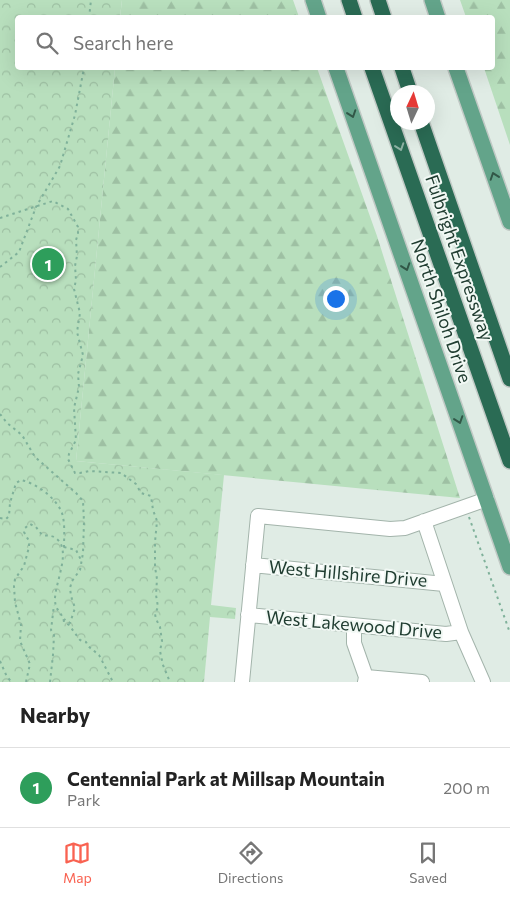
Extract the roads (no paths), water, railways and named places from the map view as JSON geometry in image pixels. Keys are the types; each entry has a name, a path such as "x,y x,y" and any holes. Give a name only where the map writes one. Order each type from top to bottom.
{"highway":[{"path":"349,0 354,15"},
{"path":"378,0 383,15"},
{"name":"Fulbright Expressway","path":"373,70 510,461"},
{"path":"403,70 408,85"},
{"name":"Fulbright Expressway","path":"424,130 510,379"}],"main road":[{"path":"313,0 318,15"},
{"path":"432,0 437,15"},
{"name":"North Shiloh Drive","path":"337,70 510,567"},
{"path":"457,70 510,222"}],"lane":[{"path":"242,682 258,516 390,529 405,528 487,499"},
{"path":"424,521 460,632 482,682"},
{"name":"West Hillshire Drive","path":"253,565 444,584"},
{"name":"West Lakewood Drive","path":"248,616 446,634 460,632"},
{"path":"354,626 354,643 365,679 422,682"}],"place":[{"name":"Centennial Park at Millsap Mountain","path":"48,264"}]}
